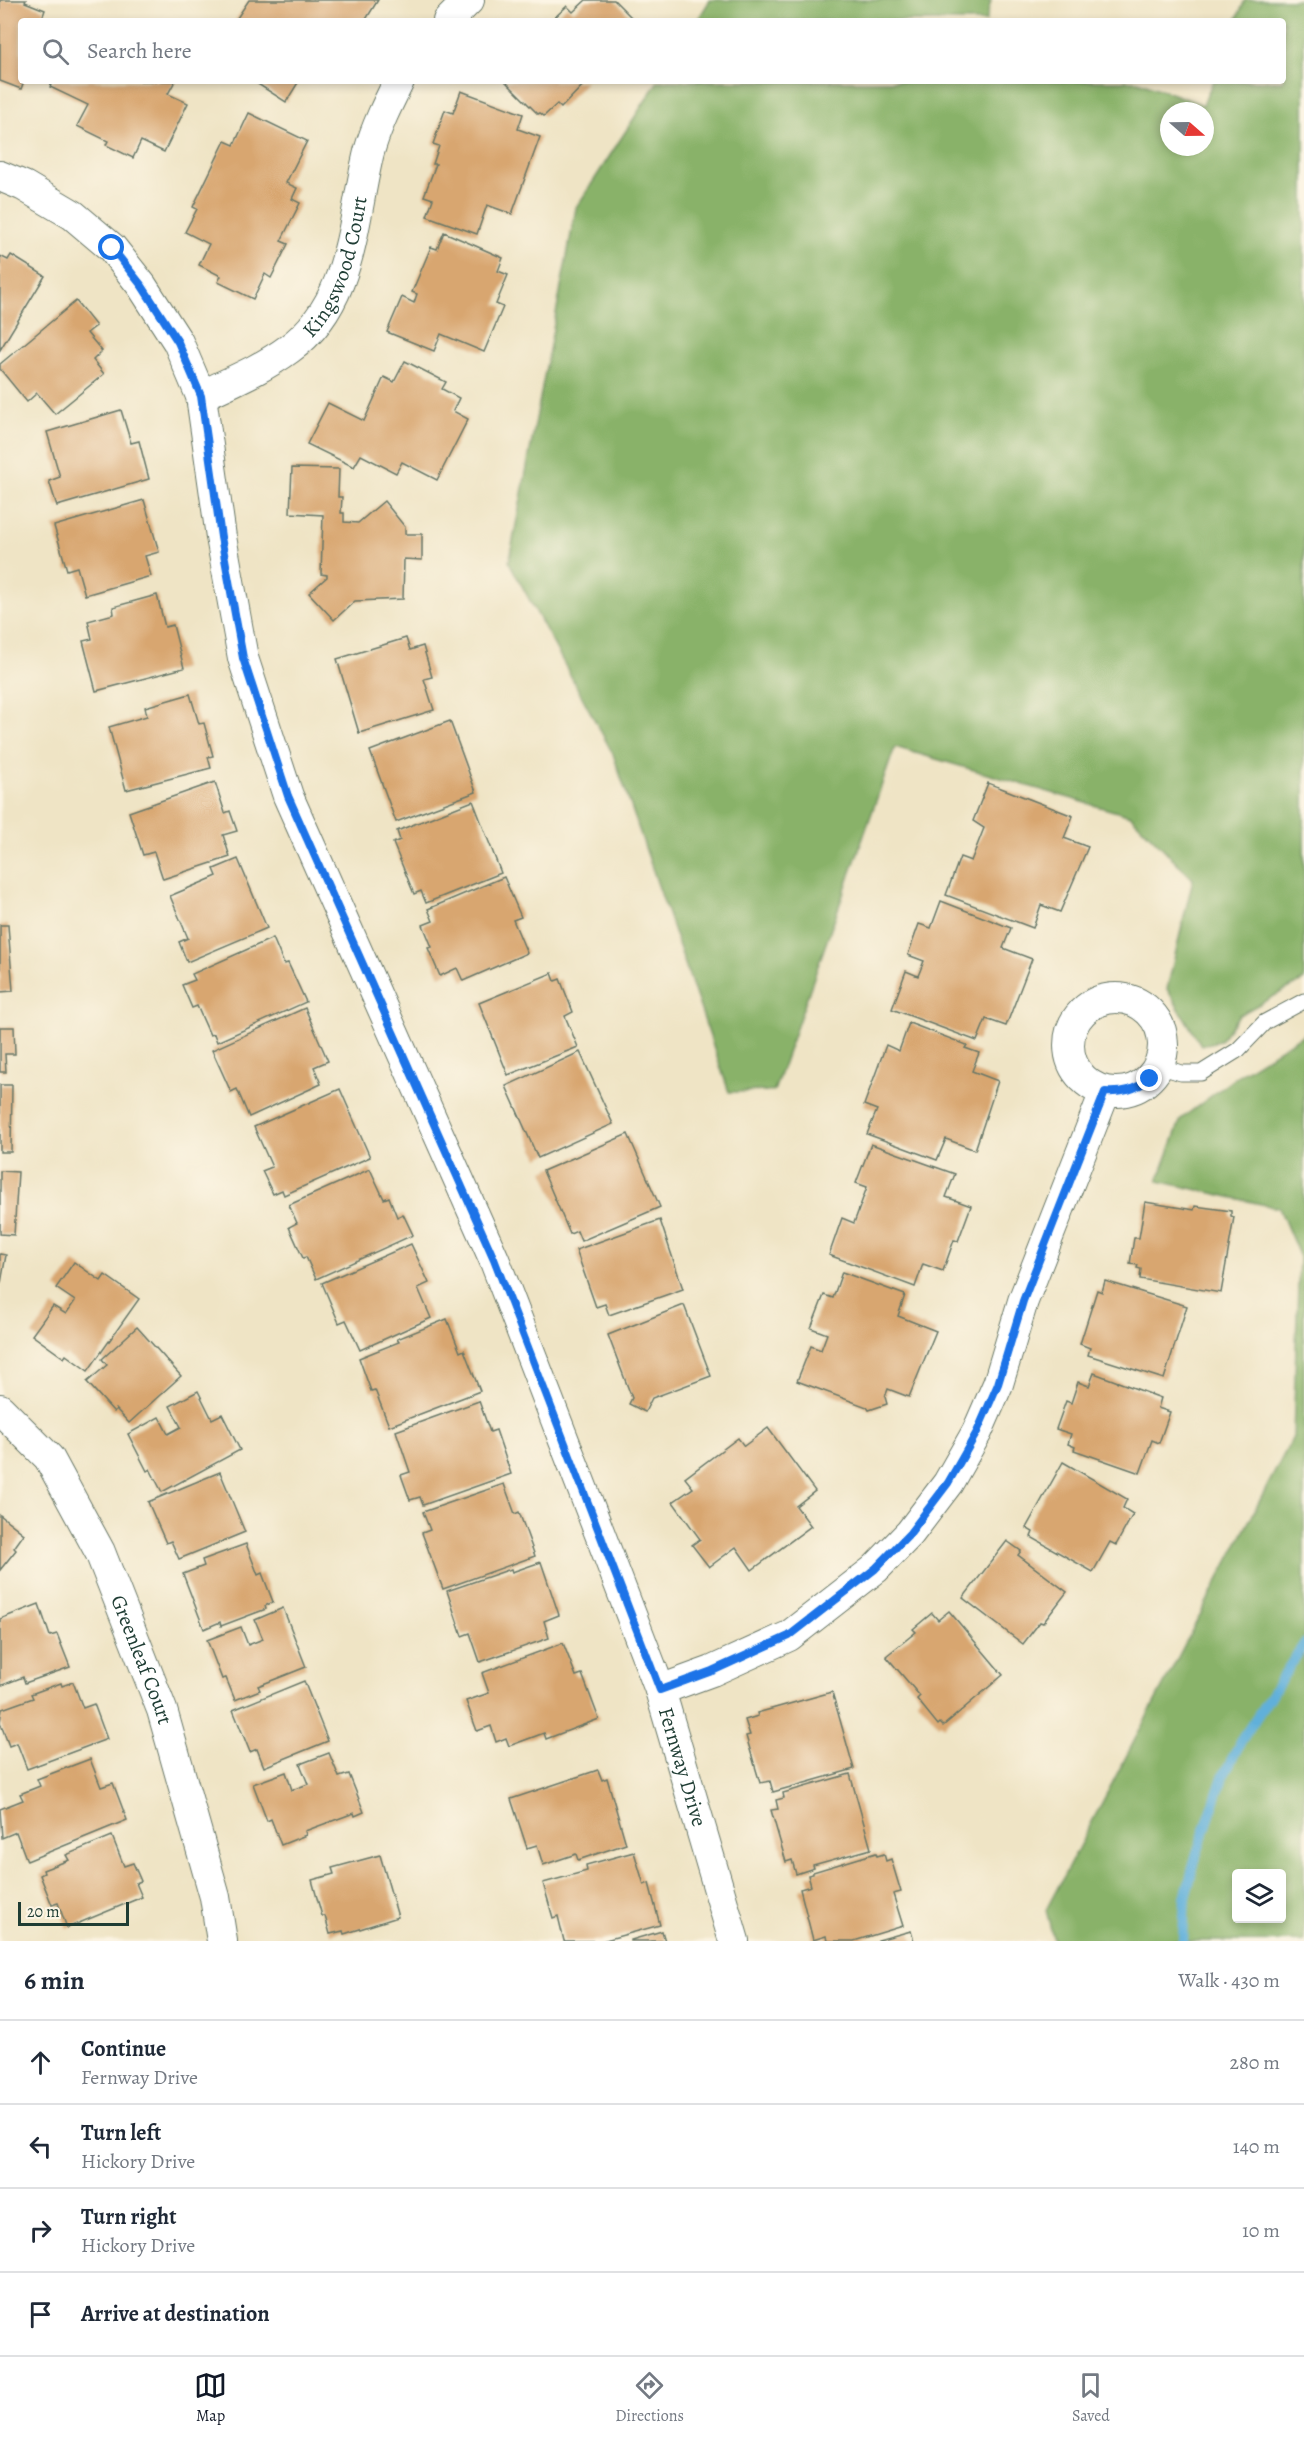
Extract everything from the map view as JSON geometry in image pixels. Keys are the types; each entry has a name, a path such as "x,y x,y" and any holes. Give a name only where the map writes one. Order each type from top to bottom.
{"street":[{"path":"451,18 469,0"},
{"name":"Kingswood Court","path":"201,396 257,369 290,349 313,327 328,304 353,240 369,152 379,123 398,84"},
{"name":"Fernway Drive","path":"0,176 24,186 73,215 112,248 142,286 178,342 201,396 221,537 243,658 288,796 494,1259 660,1690 734,1941"},
{"path":"1116,997 1132,1000 1145,1007 1156,1019 1162,1034 1164,1050 1159,1066 1150,1079 1136,1088 1121,1093 1105,1092 1090,1086 1079,1076 1071,1062 1068,1047 1070,1032 1077,1018 1088,1007 1101,1000 1116,997"},
{"path":"660,1690 712,1671 789,1636 875,1569 910,1533 948,1483 977,1432 998,1384 1023,1301 1105,1092"},
{"name":"Greenleaf Court","path":"0,1409 49,1458 100,1552 162,1710 215,1898 222,1941"}],"lane":[{"path":"1159,1066 1181,1073 1201,1073 1238,1050 1265,1022 1304,1000"}],"green space":[{"path":"710,0 991,0 987,18 699,18"},
{"path":"1245,0 1304,0 1304,980 1239,1015 1220,1041 1201,1045 1167,989 1193,879 1131,816 895,747 774,1091 729,1092 613,754 509,562 576,208 656,84 1146,84 1195,102 1160,102 1160,156 1214,156 1214,102 1204,102 1212,84 1286,84 1286,18 1237,18"},
{"path":"1304,1034 1304,1941 1054,1941 1046,1910 1293,1437 1299,1255 1279,1208 1158,1181 1181,1119 1240,1074"}],"building":[{"path":"0,0 26,0 25,2 45,10 42,18 18,18 18,84 23,84 21,89 0,81"},
{"path":"249,0 378,0 367,18 237,18"},
{"path":"586,0 614,0 632,18 554,18 567,6 573,12"},
{"path":"52,84 173,84 168,94 188,103 164,152 141,141 133,158 106,145 108,141 77,126 88,105 50,87"},
{"path":"258,84 297,84 286,102"},
{"path":"508,84 584,84 561,108 557,104 544,116 538,114"},
{"path":"461,91 523,114 518,129 540,137 512,214 487,205 477,234 427,216 433,199 424,196 436,164 433,164 439,146 433,144 445,110 453,113"},
{"path":"249,113 307,141 286,183 297,188 292,199 300,203 281,241 288,244 271,278 265,274 253,299 218,282 221,276 199,265 209,244 185,232 197,209 193,207 225,141 234,145"},
{"path":"444,232 503,258 498,271 508,275 496,304 503,307 484,352 441,334 434,351 387,332 402,297 414,303 417,294 412,292 431,247 437,249"},
{"path":"11,255 45,276 0,350 0,256 8,260"},
{"path":"76,301 96,326 87,333 102,351 93,360 104,374 55,414 37,393 27,402 0,369 0,364"},
{"path":"405,361 446,382 442,389 459,398 453,411 468,419 437,480 402,462 396,473 361,455 354,467 307,444 328,403 364,421 384,377 394,382"},
{"path":"121,410 131,443 139,441 149,479 57,506 49,481 60,477 47,432"},
{"path":"292,468 339,469 338,497 342,497 341,513 344,513 344,522 358,523 384,501 405,527 405,534 422,534 422,560 404,559 403,599 355,601 334,620 309,593 327,577 321,574 323,515 290,513"},
{"path":"144,500 159,552 145,556 151,576 85,595 77,567 67,570 54,526"},
{"path":"157,595 165,627 173,625 184,668 96,691 83,641 92,639 88,621 114,614 113,607"},
{"path":"406,638 410,650 423,646 432,677 424,679 434,710 359,733 337,659"},
{"path":"190,694 199,724 204,723 213,756 208,757 211,768 126,790 109,727 147,716 145,707"},
{"path":"450,721 476,792 396,822 370,751"},
{"path":"215,782 225,813 230,811 237,831 223,835 230,857 163,879 154,852 143,855 129,812"},
{"path":"988,783 1073,816 1064,838 1088,847 1060,912 1041,905 1033,928 946,895 960,857 971,861 984,828 973,821"},
{"path":"473,801 501,873 426,903 421,891 414,894 393,843 400,840 397,831"},
{"path":"238,859 267,928 187,962 179,942 188,938 170,896 217,876 214,869"},
{"path":"504,877 521,917 513,920 527,953 463,981 457,968 440,976 428,948 432,947 423,925 433,921 428,909"},
{"path":"941,901 1011,928 1003,948 1032,959 1006,1026 986,1019 977,1041 892,1009 906,971 918,976 924,961 908,955 919,924 931,928"},
{"path":"0,925 8,925 13,991 0,992"},
{"path":"273,938 284,964 288,963 306,1002 217,1042 214,1034 210,1035 197,1006 192,1008 182,985 195,980 192,974"},
{"path":"552,973 555,981 560,979 573,1012 565,1016 578,1047 508,1075 479,1003"},
{"path":"305,1008 328,1061 314,1067 321,1084 249,1117 237,1089 231,1092 212,1050"},
{"path":"909,1023 967,1045 965,1048 979,1053 972,1071 998,1081 975,1150 946,1139 937,1160 867,1134 877,1110 864,1105 886,1045 899,1051"},
{"path":"0,1027 14,1027 15,1054 5,1054 6,1072 0,1072"},
{"path":"580,1052 613,1124 538,1158 506,1086"},
{"path":"0,1085 12,1085 11,1152 0,1152"},
{"path":"340,1089 370,1157 284,1195 282,1190 273,1194 262,1171 272,1167 254,1127"},
{"path":"628,1134 660,1207 581,1241 577,1231 570,1234 543,1171"},
{"path":"871,1144 955,1174 946,1197 971,1206 958,1241 954,1240 943,1271 923,1264 915,1287 829,1255 842,1218 854,1223 867,1187 856,1183"},
{"path":"370,1169 384,1199 389,1197 397,1217 403,1214 413,1235 316,1279 306,1257 303,1258 289,1227 297,1223 289,1205"},
{"path":"0,1171 18,1172 14,1235 0,1234"},
{"path":"1145,1202 1194,1210 1195,1206 1231,1211 1231,1216 1234,1217 1221,1293 1140,1279 1141,1269 1137,1268 1138,1265 1130,1264 1134,1238 1139,1238"},
{"path":"660,1220 683,1289 609,1315 605,1304 596,1307 576,1250"},
{"path":"411,1244 429,1283 418,1288 431,1318 360,1350 346,1320 339,1323 322,1283"},
{"path":"0,1254 6,1255 1,1283 0,1283"},
{"path":"74,1262 101,1281 105,1275 139,1299 88,1371 66,1355 64,1358 32,1335 53,1306 66,1314 75,1301 56,1288"},
{"path":"842,1272 905,1295 898,1316 936,1331 909,1397 888,1389 885,1397 887,1404 869,1410 867,1407 797,1381 811,1346 821,1350 827,1334 811,1328 824,1295 833,1298"},
{"path":"1105,1281 1187,1306 1164,1379 1088,1355 1090,1348 1080,1344 1097,1290 1102,1292"},
{"path":"684,1305 711,1376 652,1398 645,1412 629,1404 632,1398 608,1335"},
{"path":"447,1319 460,1352 464,1350 480,1391 389,1426 375,1390 371,1391 359,1358 399,1342 397,1339"},
{"path":"137,1327 181,1376 129,1423 116,1409 114,1412 87,1382 107,1365 102,1359"},
{"path":"1094,1373 1161,1398 1158,1408 1170,1412 1159,1443 1152,1440 1140,1473 1074,1450 1075,1447 1068,1444 1071,1434 1056,1429 1066,1401 1071,1403 1078,1382 1089,1386"},
{"path":"198,1391 212,1419 222,1414 240,1450 162,1492 150,1469 147,1471 128,1434 159,1417 168,1434 181,1427 170,1406"},
{"path":"479,1401 490,1432 496,1430 511,1474 423,1505 420,1497 410,1500 401,1475 410,1472 396,1431"},
{"path":"768,1428 815,1491 796,1506 811,1526 752,1570 736,1547 709,1567 692,1545 700,1539 673,1502 693,1488 685,1478 738,1438 744,1446"},
{"path":"1063,1462 1127,1499 1123,1508 1133,1514 1116,1545 1110,1542 1093,1572 1031,1537 1033,1532 1026,1528"},
{"path":"220,1472 245,1532 179,1559 171,1541 166,1543 148,1502"},
{"path":"504,1484 515,1514 519,1512 535,1556 443,1589 422,1533 430,1530 423,1512"},
{"path":"0,1515 24,1534 14,1548 16,1550 0,1570"},
{"path":"1007,1541 1021,1551 1018,1555 1067,1592 1023,1644 963,1598"},
{"path":"246,1544 258,1575 262,1573 273,1602 265,1606 266,1609 221,1626 220,1622 204,1629 183,1574 204,1566 202,1560"},
{"path":"541,1562 559,1615 544,1621 549,1638 480,1662 470,1633 462,1636 447,1591 511,1569 512,1572"},
{"path":"39,1604 50,1636 57,1634 70,1667 25,1683 23,1677 0,1686 0,1619"},
{"path":"283,1608 306,1667 258,1686 260,1690 235,1700 226,1678 222,1679 207,1640 241,1627 248,1645 263,1639 255,1620"},
{"path":"949,1611 1003,1675 943,1726 940,1723 938,1725 917,1699 920,1696 886,1656 916,1632 913,1629 932,1613 938,1620"},
{"path":"563,1643 576,1676 582,1674 599,1719 546,1739 544,1733 509,1746 506,1738 496,1742 491,1726 477,1731 466,1701 489,1693 482,1673"},
{"path":"304,1681 328,1741 264,1767 257,1749 250,1752 233,1710"},
{"path":"73,1682 83,1708 94,1704 107,1739 27,1769 17,1743 9,1746 0,1722 2,1709 33,1698 31,1694 61,1683 62,1686"},
{"path":"832,1692 854,1769 773,1792 770,1781 760,1783 746,1736 750,1735 745,1720 758,1716 757,1713"},
{"path":"329,1753 339,1777 349,1774 364,1812 355,1816 354,1813 305,1831 306,1835 281,1845 271,1819 267,1821 253,1784 286,1772 292,1790 308,1784 300,1764"},
{"path":"90,1759 101,1787 113,1783 127,1820 27,1861 16,1832 2,1838 0,1809 23,1800 20,1794 40,1786 37,1779"},
{"path":"598,1770 602,1780 607,1778 626,1844 578,1860 576,1854 543,1865 537,1845 527,1848 511,1799"},
{"path":"850,1774 871,1849 813,1865 814,1868 796,1874 792,1860 786,1862 771,1810 778,1809 776,1800 784,1798 783,1793"},
{"path":"112,1836 124,1866 133,1863 141,1881 136,1883 142,1897 67,1928 58,1903 52,1905 40,1875 44,1873 43,1870 69,1860 66,1855"},
{"path":"634,1852 644,1885 649,1883 660,1925 602,1941 564,1941 558,1916 553,1918 543,1883 587,1871 586,1865"},
{"path":"876,1853 877,1856 884,1854 886,1861 891,1859 901,1892 893,1894 903,1926 854,1941 827,1941 826,1936 813,1940 800,1889 811,1886 808,1875"},
{"path":"380,1855 398,1917 344,1934 343,1931 330,1934 325,1916 322,1916 312,1880 334,1874 332,1868"},
{"path":"662,1931 665,1941 631,1941 631,1940"},
{"path":"911,1931 914,1941 878,1941 878,1940"}],"waterway":[{"path":"1183,1941 1185,1898 1197,1853 1223,1777 1241,1741 1304,1644"}],"route":[{"path":"112,248 142,286 178,342 201,396 221,537 243,658 288,796 494,1259 660,1690 712,1671 789,1636 875,1569 910,1533 948,1483 977,1432 998,1384 1023,1301 1105,1092 1121,1093 1136,1088 1150,1079"}]}
